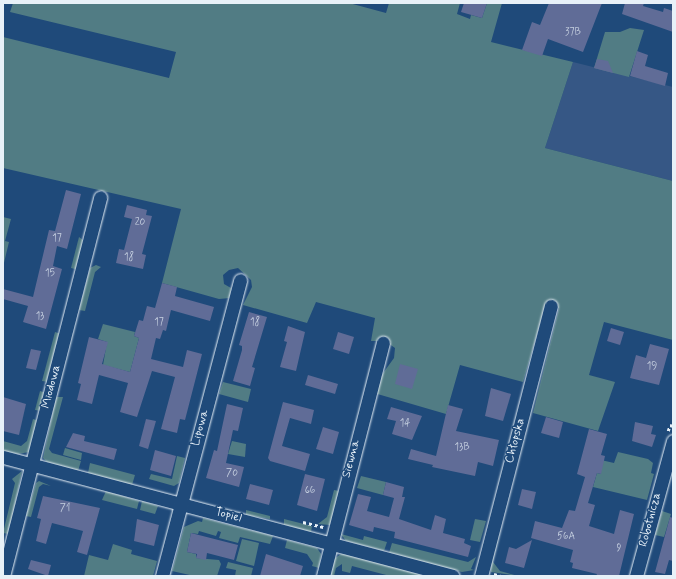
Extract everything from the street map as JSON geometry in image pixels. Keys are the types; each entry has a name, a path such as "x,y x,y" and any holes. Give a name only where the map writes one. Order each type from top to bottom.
{"street":[{"name":"Miodowa","path":"4,576 100,197"},
{"name":"Lipowa","path":"162,576 240,280"},
{"name":"Chłopska","path":"481,576 551,306"},
{"name":"Siewna","path":"323,576 330,543 383,343"},
{"name":"Robotnicza","path":"636,576 673,440"},
{"name":"Topiel","path":"3,458 452,576"}],"shaded area":[{"path":"573,62 673,87 673,181 545,148"}],"green space":[{"path":"13,3 349,3 386,13 389,3 460,3 457,14 470,19 471,15 482,18 487,3 502,3 491,42 573,62 545,148 673,181 673,340 604,322 589,375 615,382 598,431 533,413 559,308 546,304 523,382 460,365 446,414 374,393 381,376 394,358 395,348 385,341 371,341 375,318 316,302 307,323 243,305 252,287 251,280 238,268 229,270 223,275 224,284 231,288 230,298 219,299 162,283 181,209 3,168 3,37 169,78 176,52 10,12"},
{"path":"630,28 644,30 629,77 594,68 605,32 620,32"},
{"path":"3,217 11,219 5,241 9,242 3,267"},
{"path":"79,237 83,240 79,270 71,268"},
{"path":"96,265 101,267 95,272 85,311 79,310 90,268"},
{"path":"103,324 135,332 134,336 139,338 130,372 103,365 107,342 98,339"},
{"path":"55,332 61,334 49,382 42,381"},
{"path":"223,382 251,389 248,402 219,394"},
{"path":"40,391 46,393 42,411 35,410"},
{"path":"56,397 63,397 49,449 52,453 81,461 78,471 47,462 43,458"},
{"path":"33,419 39,421 29,452 18,454 3,451 3,441 21,446 27,441"},
{"path":"232,441 246,444 245,457 228,454"},
{"path":"65,448 82,453 81,460 63,455"},
{"path":"618,452 648,459 653,463 651,473 654,474 647,500 593,487 597,473 601,474 601,460 614,463"},
{"path":"177,456 185,458 179,483 174,486 149,479 151,474 172,479"},
{"path":"90,463 135,475 132,485 88,473"},
{"path":"22,471 9,534 3,533 15,483 12,479"},
{"path":"361,476 386,482 383,495 357,488"},
{"path":"39,481 51,486 43,484 39,487 31,517 26,516 36,483"},
{"path":"334,490 339,491 330,525 318,524 327,517"},
{"path":"106,491 139,501 137,509 102,500"},
{"path":"142,501 158,506 155,514 140,510"},
{"path":"246,510 270,516 270,519 246,515"},
{"path":"662,511 671,514 664,537 655,535"},
{"path":"504,515 493,562 500,571 518,576 491,572 491,567"},
{"path":"203,518 273,536 270,544 240,537 238,543 219,538 221,532 218,531 216,536 199,531 198,534 191,533 187,552 196,554 196,558 219,560 221,564 217,576 194,576 172,571 184,527 198,521 202,522"},
{"path":"284,519 312,526 311,532 284,525"},
{"path":"475,519 486,521 480,542 470,540"},
{"path":"341,534 363,540 364,536 387,542 384,551 346,541"},
{"path":"242,539 259,543 254,566 236,561"},
{"path":"287,540 317,548 321,554 319,568 312,566 313,563 307,554 285,548"},
{"path":"392,543 468,562 476,557 471,569 474,570 462,572 389,553"},
{"path":"113,544 132,550 131,554 157,561 153,576 84,576 89,555 108,560"},
{"path":"341,554 346,554 426,576 390,576 352,566 350,573 342,571 342,564 336,568 334,576 330,576 334,559"},
{"path":"228,562 253,568 251,576 235,576 236,570 226,568"}],"building":[{"path":"464,3 487,3 482,18 461,12"},
{"path":"549,3 602,3 583,52 548,39 542,56 522,50 532,22 540,25"},
{"path":"625,3 644,3 643,6 663,12 664,8 673,11 673,32 622,14"},
{"path":"637,51 648,55 645,66 668,73 665,86 630,76"},
{"path":"597,59 608,61 613,73 594,68"},
{"path":"66,190 81,194 67,249 57,246 53,266 62,269 46,329 23,322 28,306 3,299 3,289 33,297 49,230 55,231"},
{"path":"127,205 147,210 146,215 152,216 142,254 146,255 143,269 116,263 119,249 124,250 132,219 124,217"},
{"path":"162,283 177,287 175,296 214,307 210,321 171,310 166,331 163,330 160,339 156,338 151,359 183,367 187,350 202,354 185,420 180,419 177,433 161,429 175,377 152,371 137,417 120,412 128,383 99,375 92,404 77,400 81,384 78,383 89,337 108,342 102,364 130,372 139,338 134,336 139,320 143,321 147,306 155,308"},
{"path":"249,312 267,317 252,367 255,368 250,386 233,381 242,350 242,346 239,345"},
{"path":"288,326 305,332 296,371 280,367 287,342 284,341"},
{"path":"611,328 624,332 620,345 607,341"},
{"path":"338,332 354,337 349,354 333,349"},
{"path":"650,344 669,349 659,385 630,378 636,355 646,358"},
{"path":"31,349 41,351 36,370 26,368"},
{"path":"400,364 418,369 412,389 395,384"},
{"path":"308,375 338,384 335,394 305,385"},
{"path":"491,388 511,394 503,421 485,416"},
{"path":"3,397 26,404 19,435 3,431"},
{"path":"283,402 314,410 311,424 290,418 282,446 310,454 305,471 270,461 268,458"},
{"path":"227,404 243,408 238,431 233,430 226,463 244,467 239,487 206,478 214,450 217,451"},
{"path":"448,405 463,409 456,431 499,440 493,466 478,462 475,476 432,467 433,465 408,459 411,449 436,456"},
{"path":"391,407 422,416 412,440 392,434 396,421 387,419"},
{"path":"546,417 563,422 559,438 541,433"},
{"path":"146,419 156,421 148,449 139,446"},
{"path":"635,422 653,426 651,434 656,435 652,447 632,441"},
{"path":"323,427 339,432 333,454 316,449"},
{"path":"589,429 607,434 601,455 605,456 601,474 597,473 588,503 595,505 589,526 614,534 620,510 634,514 619,576 596,576 597,574 572,568 573,563 570,562 573,550 531,538 535,521 562,528 569,510 575,511 585,477 577,474"},
{"path":"73,433 85,436 84,441 117,449 114,460 66,447"},
{"path":"155,450 176,456 171,476 150,470"},
{"path":"305,474 325,479 317,511 297,505"},
{"path":"386,482 404,487 402,497 405,497 399,519 431,530 435,515 446,519 443,533 465,539 464,543 471,546 468,557 394,538 395,532 374,527 373,532 349,525 358,494 371,497 367,511 389,517 394,498 383,495"},
{"path":"250,484 273,490 269,505 246,499"},
{"path":"522,489 536,492 532,509 518,505"},
{"path":"43,496 100,508 87,555 77,552 83,531 52,523 46,544 36,541 41,519 37,518"},
{"path":"670,517 673,518 673,561 669,560 665,574 655,572"},
{"path":"137,519 159,525 154,546 134,541"},
{"path":"191,533 238,545 234,560 207,553 206,560 196,558 197,554 187,552"},
{"path":"532,540 524,568 505,563 509,547 516,549"},
{"path":"266,554 303,566 300,576 260,576"},
{"path":"31,560 51,565 48,576 28,569"}]}
